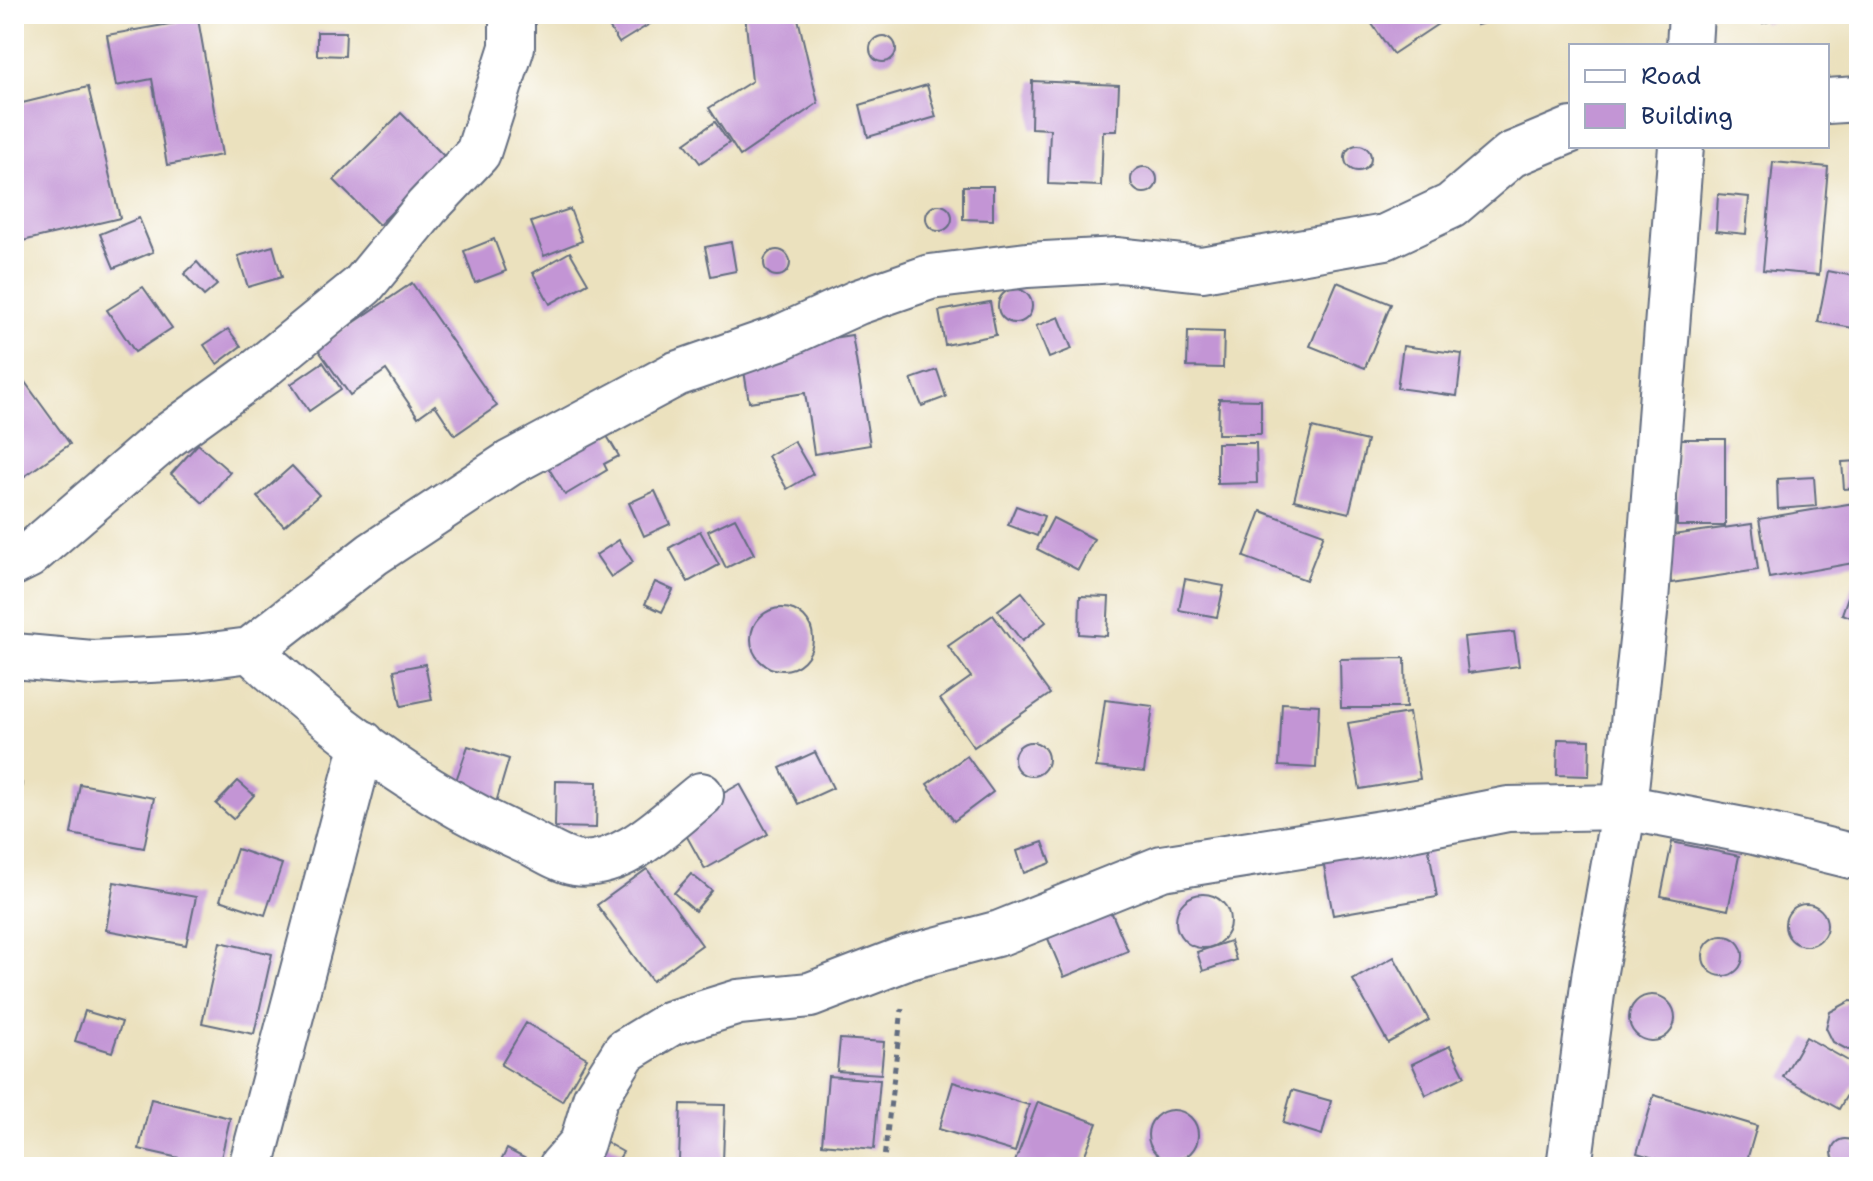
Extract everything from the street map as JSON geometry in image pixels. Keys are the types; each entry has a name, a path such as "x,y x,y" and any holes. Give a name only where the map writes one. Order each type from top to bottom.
{"street":[{"path":"14,563 28,556 165,438 259,370 363,285 427,207 478,153 512,47 512,14"},
{"path":"1689,44 1691,14"},
{"path":"1829,101 1859,99"},
{"path":"14,656 92,663 188,658 250,650 373,554 510,463 676,374 779,338 858,302 930,277 1027,265 1118,260 1202,269 1385,237 1451,206 1511,155 1569,131"},
{"path":"1569,1167 1595,971 1624,807 1645,613 1681,148"},
{"path":"250,650 298,695 427,790 576,863 604,859 633,848 701,795"},
{"path":"251,1167 363,743"},
{"path":"561,1167 582,1143 595,1099 625,1051 671,1023 739,1002 810,995 909,957 1000,933 1162,868 1401,830 1508,809 1624,807 1754,832 1859,858"}],"path":[{"path":"883,1167 909,957"}],"building":[{"path":"601,14 666,14 619,43"},
{"path":"745,14 797,14 818,103 740,156 709,108 752,81"},
{"path":"1365,14 1440,14 1444,20 1393,54"},
{"path":"1475,14 1515,14 1515,15 1477,25"},
{"path":"1760,14 1790,14 1790,15 1763,23"},
{"path":"198,19 222,155 167,165 152,79 116,86 107,35"},
{"path":"317,32 346,32 345,56 317,55"},
{"path":"883,36 892,40 896,49 892,58 883,62 874,58 870,49 874,40"},
{"path":"1032,81 1119,85 1117,131 1103,131 1101,186 1048,184 1050,129 1031,128"},
{"path":"927,85 936,117 868,137 860,105"},
{"path":"88,87 120,218 14,243 14,105"},
{"path":"401,113 446,158 379,225 334,180"},
{"path":"715,122 729,143 700,163 685,143"},
{"path":"1358,145 1367,149 1371,158 1367,167 1358,171 1349,167 1345,158 1349,149"},
{"path":"1773,162 1828,167 1819,275 1763,270"},
{"path":"1144,167 1153,171 1157,180 1153,189 1144,193 1135,189 1131,180 1135,171"},
{"path":"963,186 993,186 993,220 963,219"},
{"path":"1718,194 1749,197 1746,234 1716,231"},
{"path":"939,205 948,209 952,218 948,227 939,231 930,227 926,218 930,209"},
{"path":"570,209 582,241 544,256 531,222"},
{"path":"139,218 153,252 114,268 100,234"},
{"path":"494,239 506,271 475,283 464,251"},
{"path":"731,242 736,271 711,276 705,247"},
{"path":"273,246 282,277 248,287 238,256"},
{"path":"777,250 786,254 790,263 786,272 777,276 768,272 764,263 768,254"},
{"path":"570,252 588,283 550,304 533,273"},
{"path":"197,262 217,285 204,296 184,274"},
{"path":"1828,271 1859,277 1859,329 1818,322"},
{"path":"1337,282 1391,304 1365,368 1310,346"},
{"path":"412,283 497,406 455,435 435,405 418,417 386,370 350,395 317,348"},
{"path":"143,287 172,328 135,352 107,310"},
{"path":"1015,289 1027,294 1032,306 1027,318 1015,323 1003,318 998,306 1003,294"},
{"path":"990,302 996,335 945,345 939,311"},
{"path":"1059,317 1072,349 1049,358 1036,326"},
{"path":"228,329 241,346 217,364 204,345"},
{"path":"1188,331 1224,332 1223,368 1187,367"},
{"path":"852,335 870,445 814,454 805,393 749,402 741,352"},
{"path":"1403,346 1462,354 1457,396 1397,388"},
{"path":"323,362 341,389 309,411 291,384"},
{"path":"14,367 70,444 19,480 14,473"},
{"path":"937,370 946,397 922,406 911,379"},
{"path":"1219,399 1261,400 1261,434 1218,434"},
{"path":"601,426 619,456 604,464 607,470 565,495 543,459"},
{"path":"1312,428 1367,441 1349,513 1294,500"},
{"path":"1677,439 1725,439 1725,526 1677,526"},
{"path":"794,441 813,474 787,489 768,456"},
{"path":"1217,443 1256,443 1257,483 1217,484"},
{"path":"198,444 230,472 203,503 171,474"},
{"path":"1859,461 1859,488 1844,489 1842,462"},
{"path":"292,466 319,495 284,526 257,497"},
{"path":"1814,477 1816,506 1778,509 1777,479"},
{"path":"655,491 670,524 644,536 629,503"},
{"path":"1854,503 1859,562 1769,578 1759,519"},
{"path":"1016,506 1044,516 1037,536 1008,525"},
{"path":"1261,511 1324,534 1306,580 1244,557"},
{"path":"735,518 754,554 726,568 708,531"},
{"path":"1053,518 1094,539 1078,570 1037,549"},
{"path":"1752,524 1758,570 1671,583 1665,536"},
{"path":"700,531 719,565 688,582 669,548"},
{"path":"619,540 633,562 611,577 596,555"},
{"path":"1859,566 1859,620 1842,614"},
{"path":"1185,579 1224,586 1217,617 1179,610"},
{"path":"655,582 673,590 662,612 645,604"},
{"path":"1022,592 1046,622 1022,641 998,610"},
{"path":"1080,596 1109,597 1107,636 1079,634"},
{"path":"782,608 794,610 804,617 811,627 811,651 804,661 794,668 782,670 770,668 760,661 753,651 751,639 753,627 760,617 770,610"},
{"path":"993,615 1050,694 974,747 940,699 971,677 948,646"},
{"path":"1514,632 1519,666 1468,673 1464,637"},
{"path":"1405,658 1406,708 1341,708 1340,659"},
{"path":"425,664 432,700 401,706 394,670"},
{"path":"1105,700 1153,706 1144,772 1096,767"},
{"path":"1282,703 1319,705 1316,768 1279,766"},
{"path":"1409,713 1420,779 1360,789 1348,723"},
{"path":"1558,739 1590,740 1589,776 1557,775"},
{"path":"14,740 19,741 16,768 14,768"},
{"path":"1031,742 1043,747 1048,759 1043,771 1031,776 1019,771 1014,759 1019,747"},
{"path":"468,746 509,759 495,806 452,792"},
{"path":"815,752 833,788 798,804 780,768"},
{"path":"967,756 993,792 954,821 927,784"},
{"path":"238,781 254,795 233,819 216,804"},
{"path":"556,781 597,782 596,828 555,827"},
{"path":"14,782 22,783 19,815 14,814"},
{"path":"80,784 154,798 144,848 71,834"},
{"path":"740,784 768,834 705,869 677,819"},
{"path":"1426,832 1437,897 1333,915 1321,850"},
{"path":"1043,842 1051,863 1024,873 1017,851"},
{"path":"1672,842 1739,856 1728,910 1661,896"},
{"path":"237,849 282,864 265,915 220,900"},
{"path":"647,869 702,945 652,981 597,905"},
{"path":"691,874 712,891 695,911 674,893"},
{"path":"114,882 196,897 186,945 106,930"},
{"path":"1203,894 1222,902 1230,921 1222,940 1203,948 1184,940 1176,921 1184,902"},
{"path":"1107,902 1128,951 1064,977 1044,929"},
{"path":"1806,904 1821,910 1827,925 1821,940 1806,946 1791,940 1785,925 1791,910"},
{"path":"1723,936 1737,942 1743,956 1737,970 1723,976 1709,970 1703,956 1709,942"},
{"path":"1230,941 1236,960 1203,971 1197,952"},
{"path":"220,942 272,954 254,1034 202,1023"},
{"path":"1394,957 1429,1020 1388,1043 1353,980"},
{"path":"1652,995 1669,1001 1675,1018 1669,1035 1652,1041 1635,1035 1629,1018 1635,1001"},
{"path":"1850,1001 1859,1002 1859,1048 1848,1050 1833,1042 1826,1028 1830,1012"},
{"path":"85,1011 122,1022 112,1052 75,1041"},
{"path":"526,1023 587,1058 562,1101 501,1065"},
{"path":"1806,1037 1859,1067 1859,1074 1839,1109 1783,1077"},
{"path":"840,1039 884,1042 881,1074 837,1071"},
{"path":"1450,1046 1465,1076 1426,1095 1412,1064"},
{"path":"828,1076 880,1080 874,1149 822,1144"},
{"path":"953,1082 1029,1105 1015,1152 939,1129"},
{"path":"1292,1090 1331,1101 1322,1135 1283,1123"},
{"path":"1654,1095 1757,1126 1745,1167 1683,1167 1637,1153"},
{"path":"151,1099 230,1118 219,1167 139,1149"},
{"path":"1038,1102 1097,1123 1080,1167 1013,1167"},
{"path":"681,1104 725,1105 723,1162 679,1160"},
{"path":"1173,1110 1191,1117 1198,1135 1191,1153 1173,1160 1155,1153 1148,1135 1155,1117"},
{"path":"593,1135 623,1152 614,1167 595,1167 580,1158"},
{"path":"1845,1139 1854,1143 1858,1152 1854,1161 1845,1165 1836,1161 1832,1152 1836,1143"},
{"path":"507,1149 541,1167 498,1167"}]}
